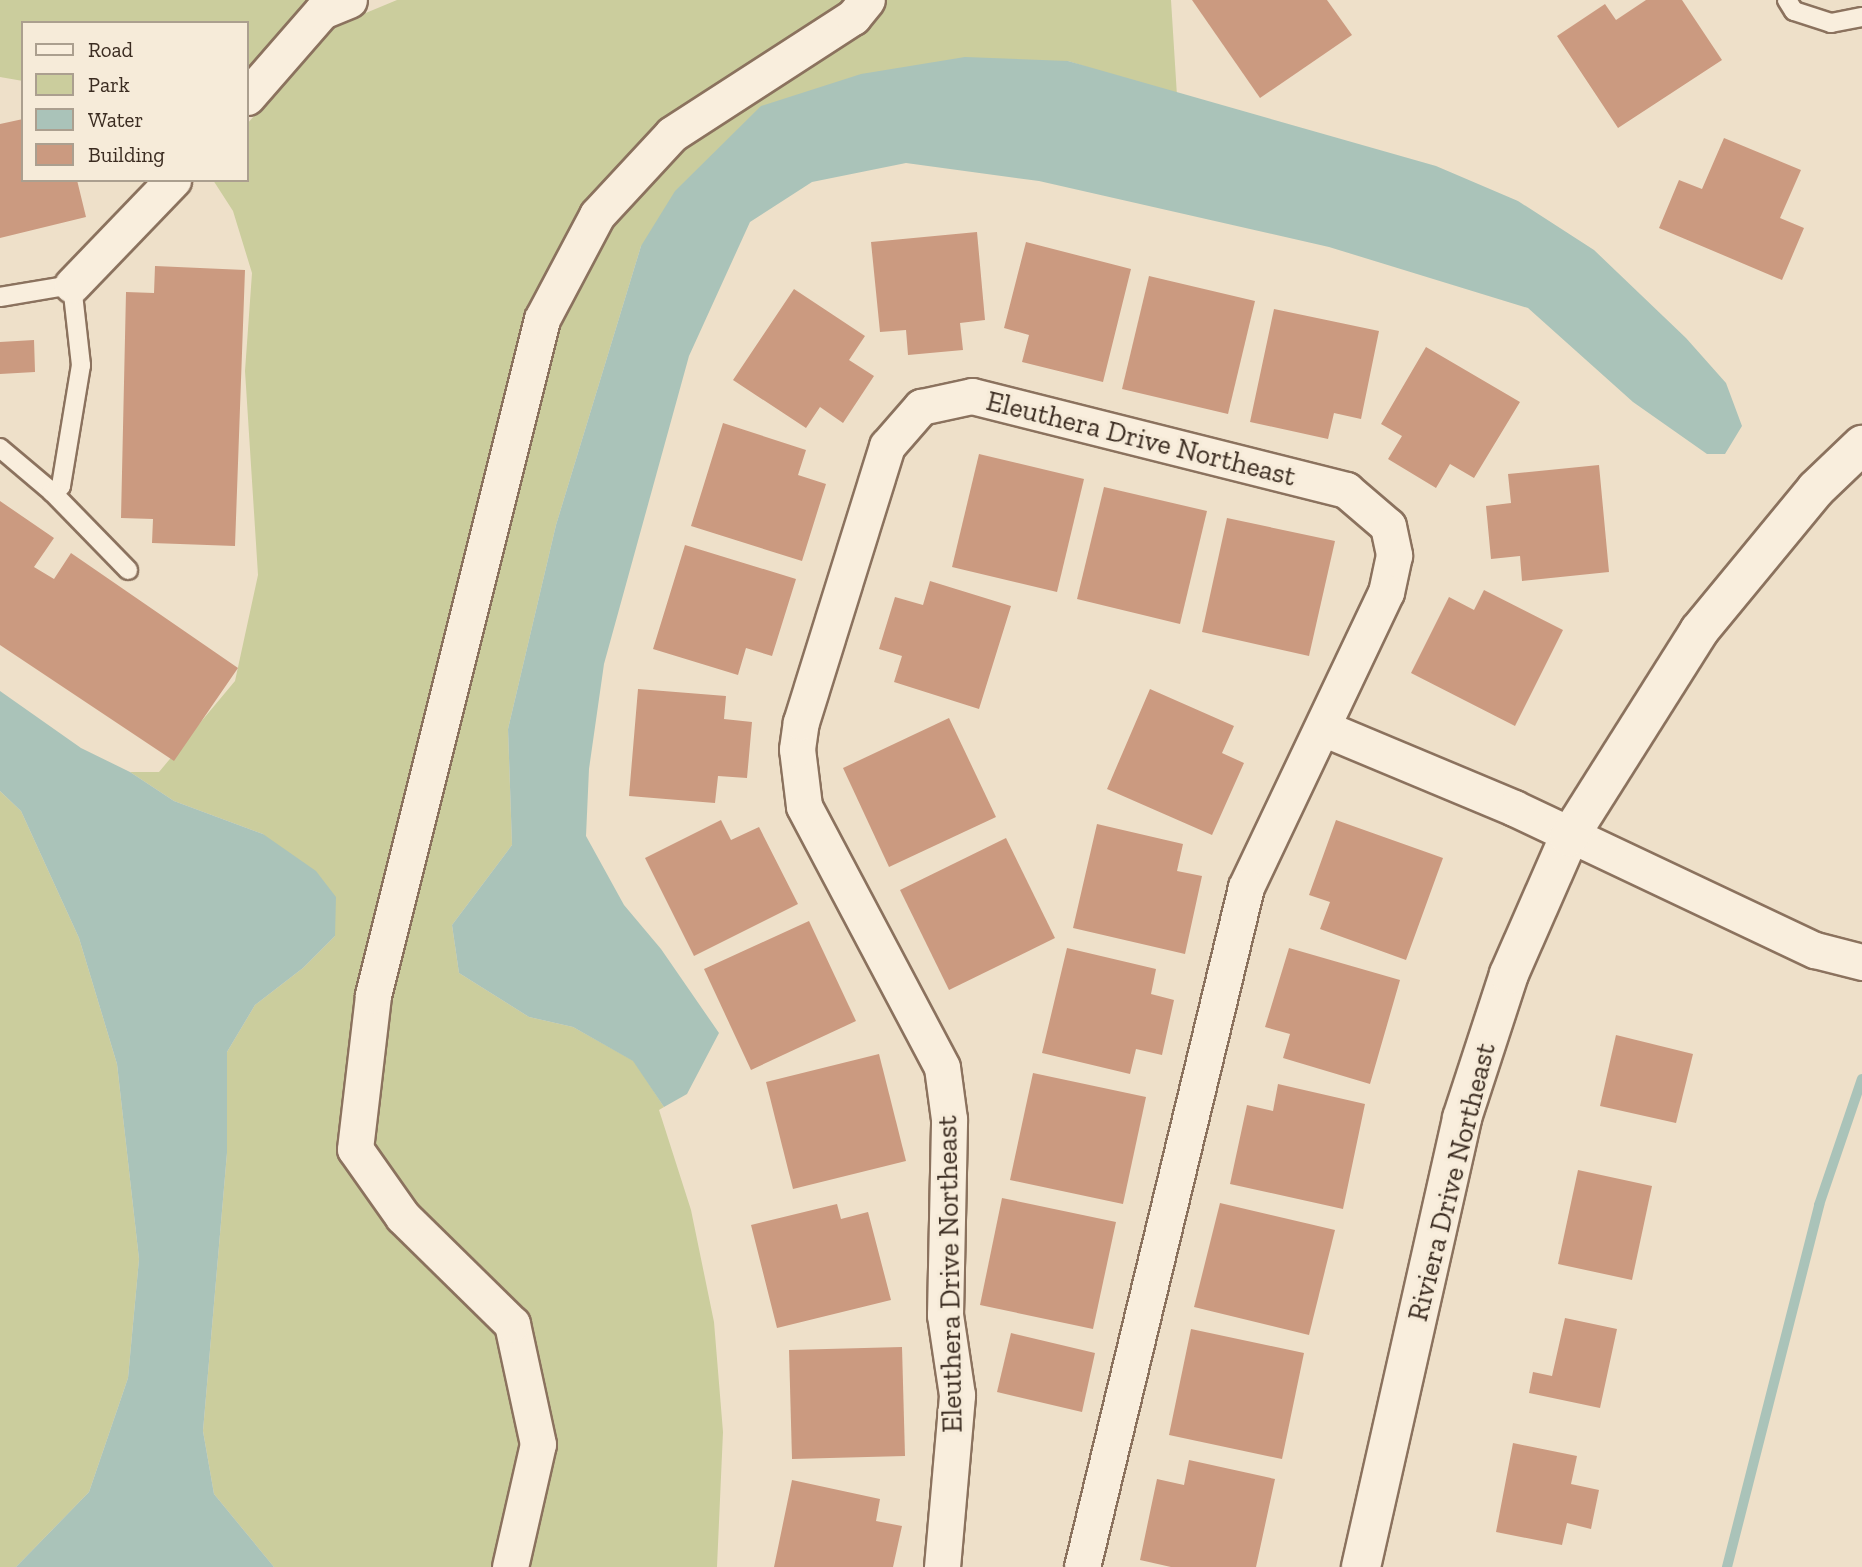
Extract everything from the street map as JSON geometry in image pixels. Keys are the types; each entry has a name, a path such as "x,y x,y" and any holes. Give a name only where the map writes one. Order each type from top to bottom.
{"street":[{"path":"248,96 323,11 349,0"},
{"path":"510,1567 538,1444 512,1324 403,1217 355,1149 373,995 542,319 597,215 672,134 853,17 867,0"},
{"path":"72,285 171,182"},
{"name":"Eleuthera Drive Northeast","path":"942,1567 957,1395 945,1315 949,1119 942,1066 804,806 797,749 801,722 887,446 921,407 972,396 1346,491 1388,526 1394,555 1386,592 1246,887 1239,909 1082,1567"},
{"name":"Riviera Drive Northeast","path":"1361,1567 1462,1118 1509,974 1569,837 1699,631 1816,489 1862,444"},
{"path":"1323,728 1514,808 1569,837 1815,950 1862,962"}],"lane":[{"path":"1787,0 1794,11 1831,23 1862,16"},
{"path":"0,297 72,285 81,365 61,486 52,492"},
{"path":"0,448 52,492 128,570"}],"green space":[{"path":"0,0 308,0 248,69 248,21 21,21 21,81 0,77"},
{"path":"397,0 1171,0 1177,96 1068,61 641,246 556,525 508,729 512,845 452,925 459,973 529,1017 573,1027 634,1061 664,1107 659,1110 691,1210 714,1322 723,1432 717,1567 274,1567 214,1494 203,1431 227,1153 227,1052 255,1005 303,968 335,936 263,834 174,801 130,772 159,772 235,681 258,575 245,371 252,273 233,211 214,182 248,182 248,123 332,27"},
{"path":"0,791 21,811 79,938 117,1064 139,1259 128,1378 89,1492 16,1567 0,1567"}],"water":[{"path":"965,57 1068,61 1436,166 1518,201 1594,250 1686,338 1726,383 1742,426 1725,454 1707,454 1633,402 1528,308 1329,247 1039,181 906,163 812,182 750,222 689,356 604,664 589,769 586,836 624,905 661,949 719,1033 687,1094 664,1107 633,1061 573,1027 529,1017 459,973 452,925 512,845 508,729 556,525 641,246 675,191 761,106 861,74"},
{"path":"0,691 81,748 130,772 174,801 263,834 316,871 336,897 335,936 303,968 255,1005 227,1052 227,1153 203,1431 214,1494 274,1567 16,1567 89,1492 128,1378 139,1259 117,1064 79,938 21,811 0,791"}],"building":[{"path":"1192,0 1327,0 1352,35 1260,98"},
{"path":"1646,0 1682,0 1722,60 1618,128 1557,36 1605,4 1616,20"},
{"path":"21,119 21,182 77,182 86,217 0,238 0,124"},
{"path":"1724,138 1801,170 1780,218 1804,228 1782,280 1659,228 1679,180 1702,189"},
{"path":"977,232 985,320 960,323 963,350 908,355 906,330 880,332 871,242"},
{"path":"1026,242 1131,269 1103,382 1022,362 1029,335 1004,328"},
{"path":"155,266 245,270 235,546 152,543 153,519 121,518 126,292 154,293"},
{"path":"1149,276 1255,301 1228,414 1122,389"},
{"path":"794,289 865,336 849,360 874,376 843,423 820,407 806,428 733,380"},
{"path":"1274,309 1379,331 1361,419 1334,413 1328,439 1250,422"},
{"path":"34,340 35,372 0,374 0,342"},
{"path":"1426,347 1520,402 1474,478 1450,464 1436,488 1388,459 1402,436 1381,424"},
{"path":"723,423 806,450 798,475 826,484 802,561 691,526"},
{"path":"979,454 1084,479 1057,592 952,567"},
{"path":"1599,465 1609,572 1522,581 1520,556 1491,559 1486,506 1511,503 1508,474"},
{"path":"1104,487 1207,511 1180,624 1077,599"},
{"path":"0,501 54,538 34,567 54,579 71,553 238,668 174,761 0,645"},
{"path":"1227,518 1335,541 1309,656 1202,632"},
{"path":"685,545 796,579 772,656 746,648 738,675 653,649"},
{"path":"930,581 1011,606 979,709 894,682 902,656 879,649 895,597 923,605"},
{"path":"1484,590 1563,630 1515,726 1411,673 1449,597 1474,610"},
{"path":"638,689 726,696 724,719 752,722 747,778 718,776 715,803 629,796"},
{"path":"1150,689 1234,726 1222,753 1244,763 1212,835 1107,789"},
{"path":"949,718 996,817 889,867 843,768"},
{"path":"721,820 731,840 759,827 798,904 694,956 645,858"},
{"path":"1336,820 1443,858 1406,960 1320,929 1330,902 1309,895"},
{"path":"1097,824 1183,844 1177,871 1202,876 1185,954 1073,928"},
{"path":"1006,838 1055,938 949,990 900,890"},
{"path":"809,921 856,1021 751,1070 704,969"},
{"path":"1067,948 1156,969 1151,994 1174,1000 1162,1055 1136,1049 1130,1074 1042,1053"},
{"path":"1289,948 1400,980 1370,1084 1283,1058 1290,1034 1265,1027"},
{"path":"1616,1035 1693,1054 1676,1123 1600,1106"},
{"path":"879,1054 906,1161 793,1189 766,1082"},
{"path":"1033,1073 1146,1097 1123,1204 1010,1180"},
{"path":"1278,1084 1365,1104 1343,1209 1230,1184 1247,1105 1273,1111"},
{"path":"1578,1170 1652,1186 1632,1280 1558,1264"},
{"path":"1002,1198 1116,1222 1093,1329 980,1305"},
{"path":"1220,1203 1335,1230 1309,1335 1194,1307"},
{"path":"837,1204 841,1219 868,1212 891,1300 777,1328 751,1225"},
{"path":"1565,1318 1617,1329 1600,1408 1529,1393 1533,1372 1552,1376"},
{"path":"1191,1329 1304,1353 1282,1459 1169,1435"},
{"path":"1011,1333 1095,1353 1082,1412 997,1392"},
{"path":"902,1347 905,1456 792,1459 789,1350"},
{"path":"1513,1443 1577,1456 1571,1484 1599,1490 1591,1529 1567,1523 1562,1545 1496,1532"},
{"path":"1189,1460 1275,1479 1256,1567 1171,1567 1140,1560 1157,1479 1184,1485"},
{"path":"792,1480 880,1499 876,1521 902,1526 893,1567 774,1567"}],"waterway":[{"path":"1727,1567 1819,1205 1862,1079"}]}
